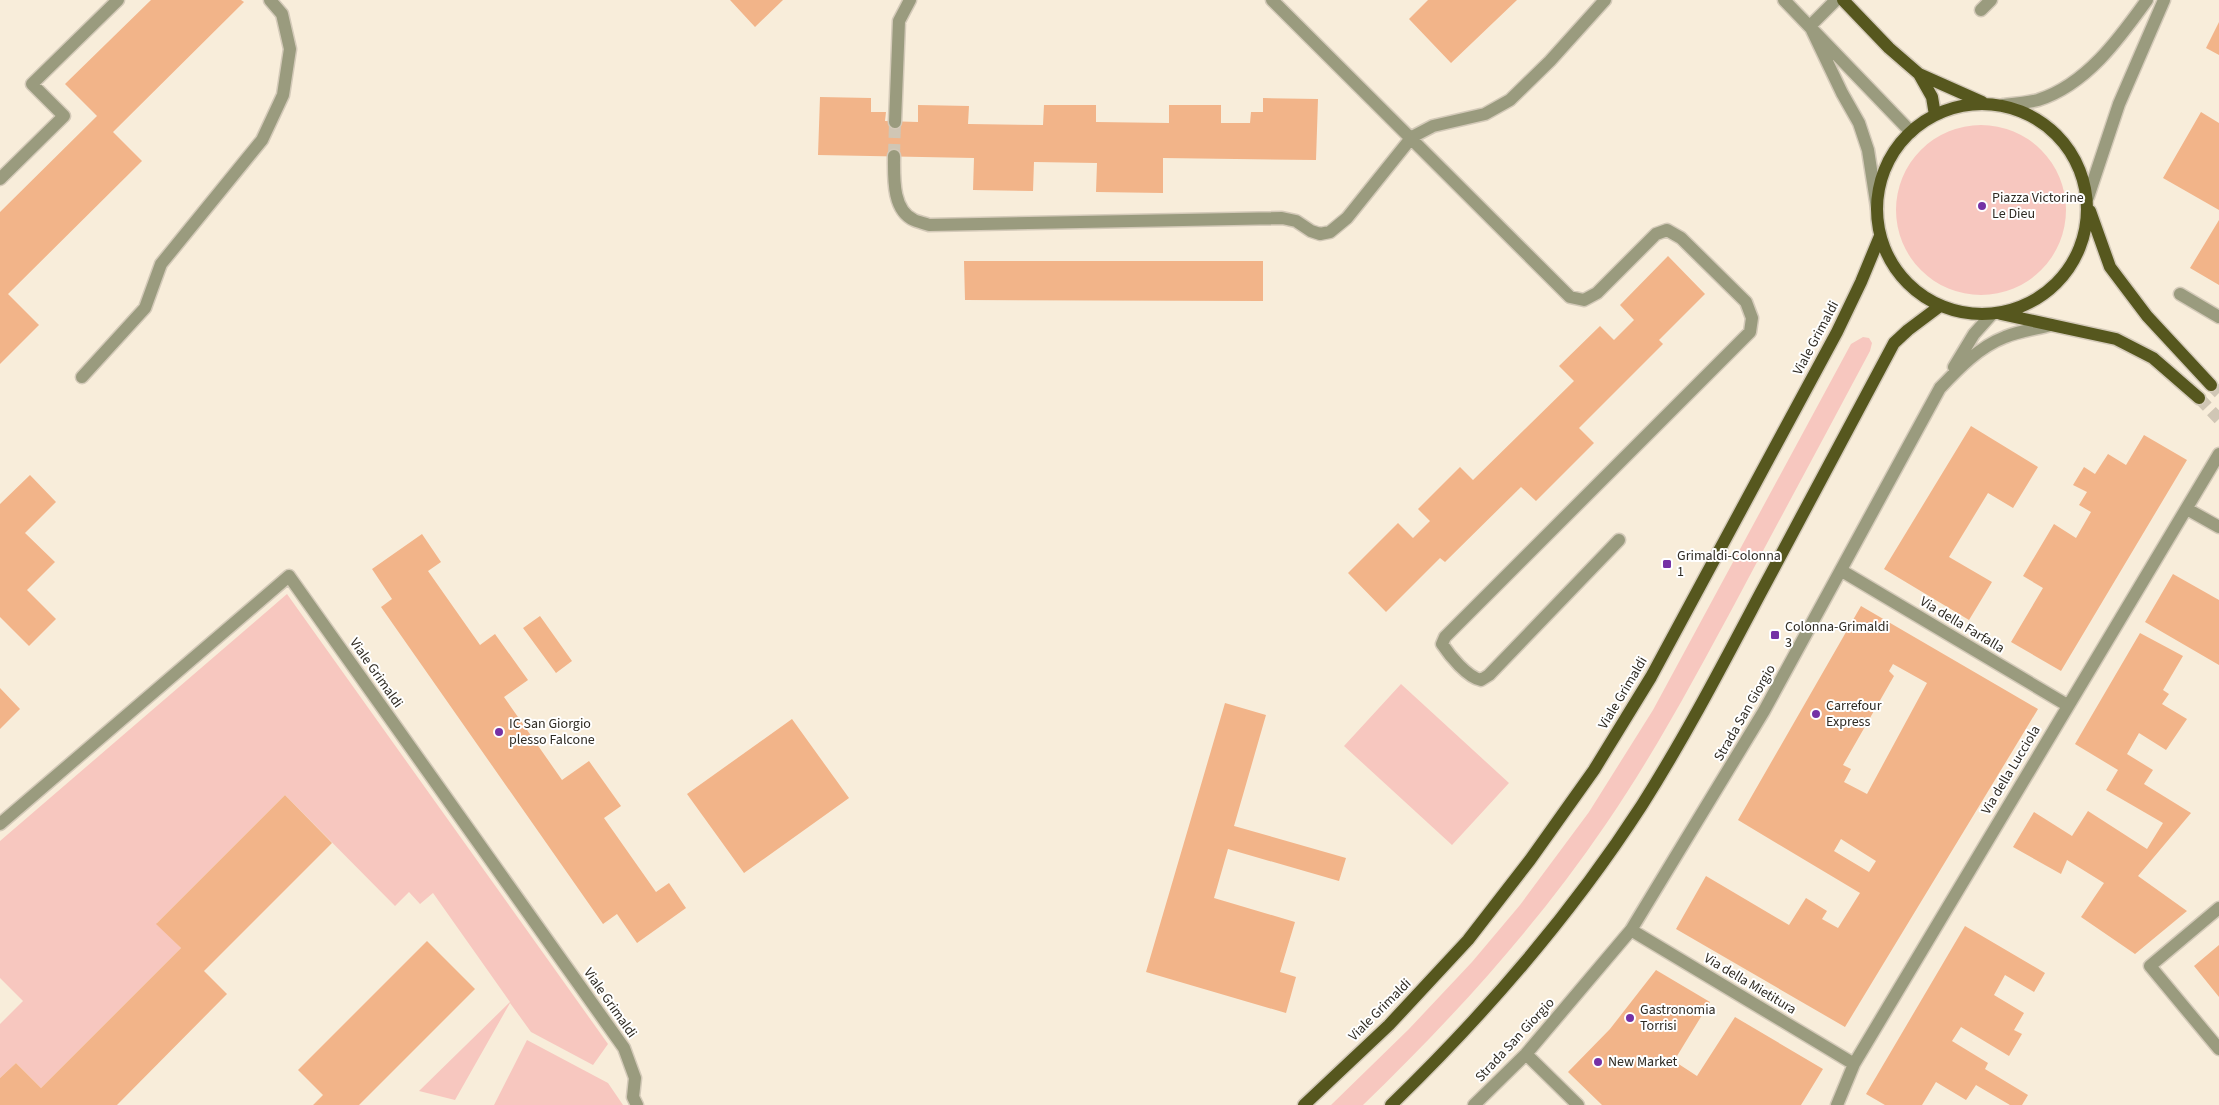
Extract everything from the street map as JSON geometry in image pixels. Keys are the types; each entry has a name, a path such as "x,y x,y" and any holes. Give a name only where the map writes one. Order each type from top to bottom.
{"main road":[{"path":"1843,0 1889,48 1919,74 1985,103"},
{"path":"1919,74 1932,97 1935,115"},
{"path":"2088,200 2086,230 2078,254 2065,276 2046,293 2024,306 1996,314 1979,315 1959,312 1940,306 1919,294 1902,278 1888,258 1880,236 1876,208 1879,186 1886,166 1897,147 1912,132 1935,115 1951,108 1985,103 2003,105 2029,114 2051,128 2069,148 2081,171 2088,200 2110,267 2147,316 2211,385"},
{"name":"Viale Grimaldi","path":"1304,1105 1388,1025 1468,940 1530,860 1594,770 1651,677 1837,332 1880,236"},
{"path":"1391,1105 1430,1067 1513,978 1577,898 1641,805 1703,702 1894,344 1908,330 1940,306"},
{"path":"1996,314 2076,329 2116,339 2153,358 2199,398"}],"street":[{"path":"0,179 64,116 32,84 118,0"},
{"path":"82,378 145,308 161,264 262,140 283,95 290,49 282,14 270,0"},
{"path":"895,122 899,21 910,0"},
{"path":"1272,0 1570,297 1584,300 1597,293 1656,234 1667,230 1682,238 1746,302 1752,318 1750,332 1445,637 1442,644 1447,652 1474,679 1481,680 1489,675 1619,540"},
{"path":"894,156 894,176 898,204 912,220 929,225 1282,218 1296,222 1320,234 1330,232 1347,218 1412,138 1421,131 1434,126 1485,114 1510,100 1550,61 1605,0"},
{"path":"1784,0 1912,132"},
{"path":"1810,26 1836,0"},
{"path":"1981,10 1991,0"},
{"path":"2003,105 2038,100 2060,90 2087,71 2107,52 2148,0"},
{"path":"2088,200 2119,104 2164,0"},
{"path":"1810,26 1842,93 1859,123 1868,150 1876,208"},
{"path":"2180,294 2219,317"},
{"path":"1940,388 1974,334 1996,314"},
{"name":"Strada San Giorgio","path":"1474,1105 1526,1054 1631,930 1764,711 1842,571 1940,388 1960,366 1984,348 2005,337 2051,325"},
{"name":"Via della Lucciola","path":"1837,1105 1854,1064 2067,705 2219,454"},
{"path":"2187,509 2219,527"},
{"name":"Via della Farfalla","path":"1842,571 2067,705"},
{"name":"Viale Grimaldi","path":"0,824 289,576 624,1048 635,1078 633,1097 637,1105"},
{"path":"2219,908 2150,966 2219,1049"},
{"name":"Via della Mietitura","path":"1631,930 1854,1064"},
{"path":"1526,1054 1578,1105"}],"shaded area":[{"path":"1981,125 2006,129 2021,135 2041,150 2056,170 2064,193 2066,210 2062,235 2056,250 2041,270 2021,285 1998,293 1981,295 1956,291 1941,285 1921,270 1906,250 1898,227 1896,210 1900,185 1906,170 1921,150 1941,135 1964,127"},
{"path":"1863,337 1869,338 1872,343 1870,351 1692,682 1659,740 1606,824 1522,935 1492,971 1429,1039 1363,1105 1331,1105 1409,1029 1472,962 1520,905 1589,812 1653,710 1851,344"},
{"path":"287,594 608,1044 593,1065 531,1032 510,1003 455,1100 419,1091 510,1002 433,893 420,904 409,892 395,906 285,795 157,923 181,948 41,1088 16,1063 0,1078 0,1024 23,1001 0,978 0,841"},
{"path":"1401,684 1509,783 1452,845 1344,746"},
{"path":"527,1040 608,1083 623,1105 494,1105"}],"building":[{"path":"151,0 241,0 244,2 113,132 142,161 8,294 39,325 0,364 0,212 97,116 65,84"},
{"path":"730,0 783,0 755,27"},
{"path":"1428,0 1517,0 1451,63 1409,19"},
{"path":"2219,22 2219,55 2206,48"},
{"path":"820,97 871,98 871,112 886,112 885,121 918,122 918,105 969,106 968,124 1043,125 1044,105 1096,105 1096,122 1169,123 1169,105 1221,105 1221,123 1250,123 1251,112 1263,112 1263,98 1318,99 1316,160 1163,158 1163,193 1096,192 1097,163 1034,162 1033,191 973,190 974,158 818,155"},
{"path":"2201,112 2219,123 2219,210 2163,178"},
{"path":"2219,220 2219,285 2190,268"},
{"path":"1668,256 1705,294 1659,340 1663,344 1579,428 1594,443 1536,501 1521,487 1445,562 1440,558 1386,612 1348,573 1398,523 1413,538 1430,521 1418,509 1460,467 1473,480 1574,381 1559,366 1600,326 1614,340 1634,320 1620,305"},
{"path":"964,261 1263,261 1263,301 965,300"},
{"path":"1971,426 2038,467 2013,508 1988,493 1949,557 1992,582 1969,620 1884,569"},
{"path":"2144,435 2187,460 2061,671 2011,642 2043,588 2023,576 2054,524 2076,538 2091,512 2079,505 2087,492 2073,485 2084,467 2095,474 2108,454 2126,465"},
{"path":"30,475 56,502 25,533 55,562 27,590 56,619 29,646 0,617 0,504"},
{"name":"IC San Giorgio plesso Falcone","path":"422,534 441,562 428,571 480,645 495,634 528,680 504,697 562,780 589,761 621,806 604,818 656,892 669,883 686,908 637,943 617,914 603,924 381,607 392,599 372,569"},
{"path":"2173,574 2219,600 2219,665 2145,622"},
{"path":"1861,606 2038,709 1845,1027 1676,929 1706,876 1789,925 1806,898 1827,911 1822,919 1838,928 1860,893 1738,820","holes":["1893,664 1927,683 1867,794 1844,782 1851,769 1843,765 1894,676 1889,671","1841,839 1876,861 1869,872 1834,851"]},
{"path":"540,616 572,661 556,673 523,628"},
{"path":"2140,633 2183,656 2163,690 2169,694 2162,704 2187,719 2166,750 2139,733 2127,754 2153,770 2144,784 2191,813 2138,876 2187,911 2135,954 2081,917 2104,883 2067,860 2061,874 2013,847 2034,812 2072,836 2088,811 2147,849 2163,823 2106,790 2118,770 2075,744"},
{"path":"0,688 20,709 0,729"},
{"path":"1225,703 1266,715 1234,826 1346,858 1339,881 1228,849 1214,898 1295,922 1280,972 1296,977 1286,1013 1146,972"},
{"path":"792,719 849,798 744,873 687,794"},
{"path":"285,795 332,843 204,971 227,994 117,1105 0,1105 0,1078 16,1063 41,1088 181,948 156,924"},
{"path":"1965,926 2045,973 2034,992 2005,975 1994,995 2024,1013 2014,1030 2022,1034 2009,1056 1961,1027 1952,1041 1988,1063 1985,1069 2028,1095 2022,1105 2010,1105 1976,1085 1966,1100 1936,1082 1922,1105 1885,1105 1866,1094"},
{"path":"427,941 475,989 359,1105 313,1105 323,1095 298,1070"},
{"path":"2219,945 2219,997 2194,966"},
{"path":"1656,970 1710,1002 1674,1061 1697,1076 1735,1017 1823,1069 1801,1105 1602,1105 1568,1072 1610,1029"}],"tunnel":[{"path":"894,156 895,122"},
{"path":"2211,385 2219,393"},
{"path":"2199,398 2219,419"}],"place":[{"name":"Piazza Victorine Le Dieu","path":"1982,206"},
{"name":"Grimaldi-Colonna 1","path":"1667,564"},
{"name":"Colonna-Grimaldi 3","path":"1775,635"},
{"name":"Carrefour Express","path":"1816,714"},
{"name":"IC San Giorgio plesso Falcone","path":"499,732"},
{"name":"Gastronomia Torrisi","path":"1630,1018"},
{"name":"New Market","path":"1598,1062"}]}
